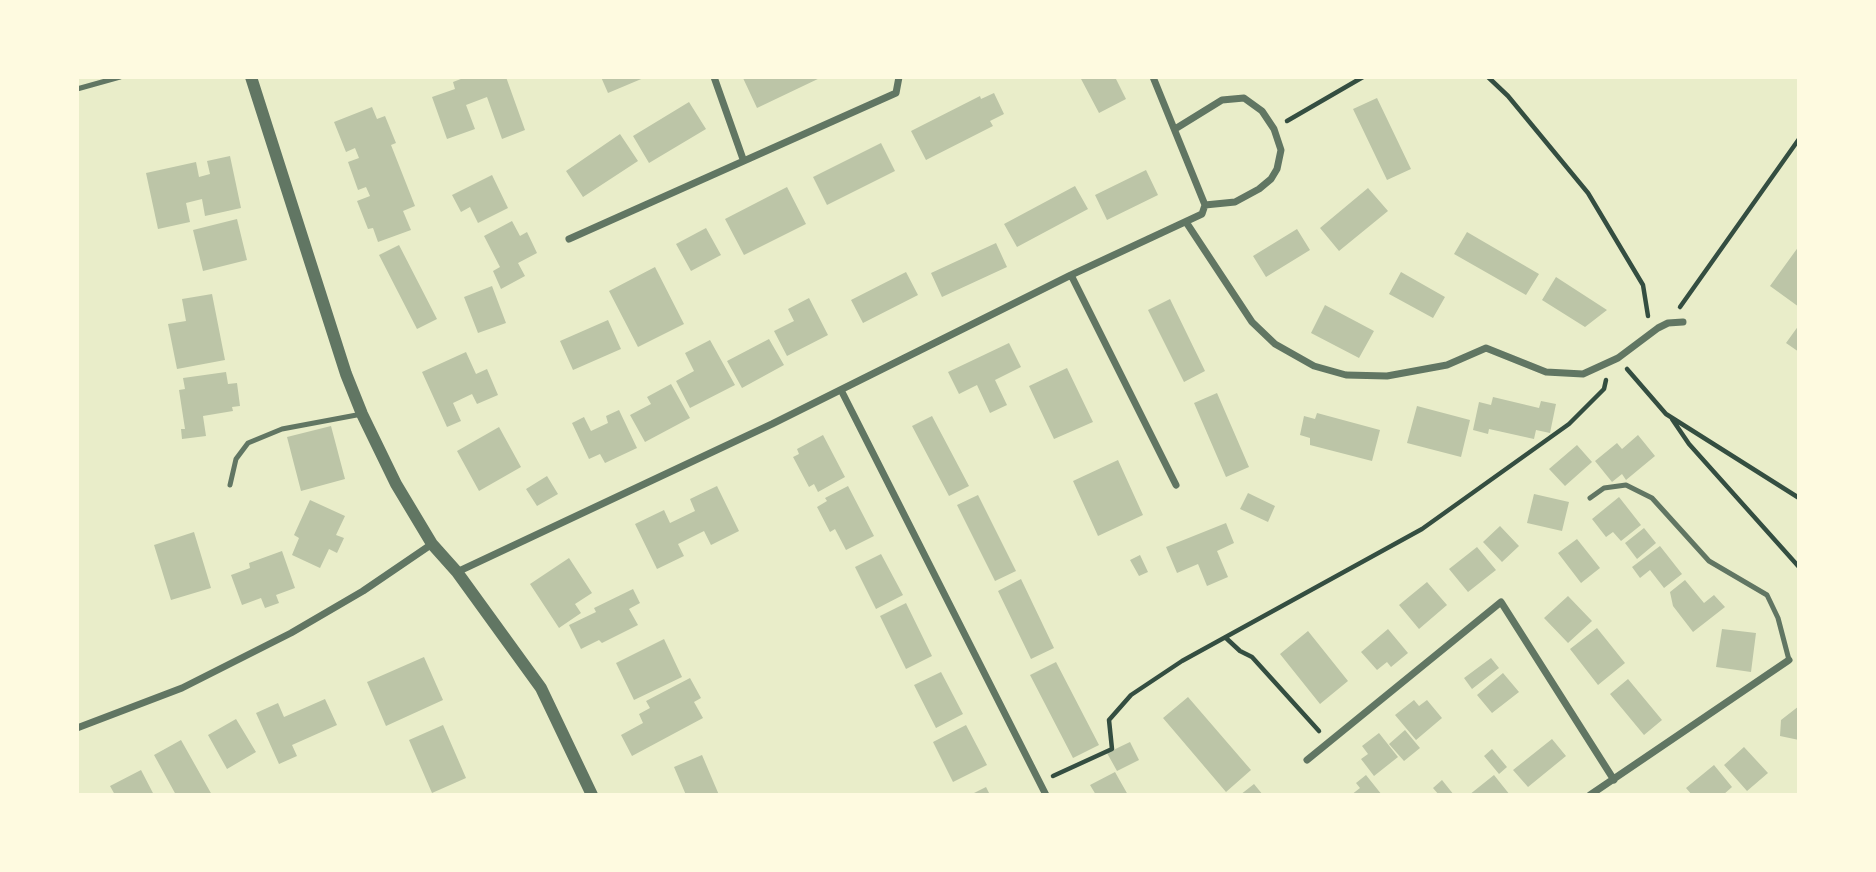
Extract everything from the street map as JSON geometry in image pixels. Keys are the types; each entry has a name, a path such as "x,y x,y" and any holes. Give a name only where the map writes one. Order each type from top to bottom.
{"street":[{"path":"251,77 346,374 362,414 396,484 432,544 457,572 541,688 592,795"},
{"path":"714,77 743,159"},
{"path":"569,239 743,159 896,93 899,77"},
{"path":"457,572 841,390 1071,275 1202,214 1205,205 1153,77"},
{"path":"1175,129 1222,100 1244,98 1262,111 1274,128 1281,150 1277,169 1271,179 1259,190 1235,202 1205,205"},
{"path":"1186,222 1252,322 1275,344 1314,366 1346,375 1387,376 1447,365 1486,348 1546,372 1583,374 1618,358 1668,323 1683,322"},
{"path":"1071,275 1176,485"},
{"path":"841,390 1046,795"},
{"path":"77,728 182,688 291,633 363,591 432,544"},
{"path":"1307,760 1501,602 1614,780"},
{"path":"1590,795 1788,660"}],"lane":[{"path":"77,89 120,77"},
{"path":"230,485 236,459 248,443 282,429 362,414"},
{"path":"1590,498 1604,488 1626,485 1652,498 1709,561 1767,595 1778,618 1788,660"}],"path":[{"path":"1274,128 1363,77"},
{"path":"1488,77 1508,96 1588,193 1643,285 1648,335"},
{"path":"1668,323 1799,139"},
{"path":"1618,358 1671,417 1689,444 1799,567"},
{"path":"1039,782 1112,749 1109,720 1131,695 1182,661 1422,529 1569,424 1604,389 1606,378 1600,366"},
{"path":"1671,417 1799,498"},
{"path":"1226,638 1240,651 1252,657 1329,743"}],"building":[{"path":"466,77 506,77 525,130 502,139 487,97 466,105 475,129 447,139 432,97 455,89 453,82"},
{"path":"601,77 646,77 608,93"},
{"path":"822,77 757,108 743,78"},
{"path":"1080,77 1115,77 1126,99 1099,113"},
{"path":"994,93 1004,114 990,121 993,126 926,160 911,131 980,96 981,99"},
{"path":"1377,98 1411,169 1387,180 1353,109"},
{"path":"689,102 706,129 649,163 633,136"},
{"path":"372,107 377,119 385,116 396,143 391,145 415,206 403,211 411,230 378,242 373,228 368,229 357,201 370,196 366,187 358,190 348,162 359,158 355,148 346,152 334,122"},
{"path":"620,134 638,161 583,197 566,171"},
{"path":"881,143 895,171 827,205 813,177"},
{"path":"230,156 241,208 205,216 202,199 186,203 190,222 158,229 146,173 196,162 199,177 210,174 207,161"},
{"path":"1146,170 1158,195 1107,220 1095,195"},
{"path":"492,175 508,208 478,223 470,207 461,212 452,195"},
{"path":"1075,186 1088,209 1017,247 1004,224"},
{"path":"787,187 806,224 744,255 725,219"},
{"path":"1368,188 1388,211 1339,251 1320,228"},
{"path":"237,219 247,260 203,271 193,230"},
{"path":"512,221 520,236 527,232 537,253 518,263 525,276 501,289 493,271 500,267 484,236"},
{"path":"706,228 721,255 691,271 676,244"},
{"path":"1297,229 1310,250 1266,277 1253,256"},
{"path":"1467,232 1539,274 1526,295 1454,254"},
{"path":"996,243 1007,267 942,297 931,273"},
{"path":"399,245 437,319 417,329 379,255"},
{"path":"1799,246 1799,307 1770,286"},
{"path":"655,267 684,324 638,347 609,291"},
{"path":"906,272 918,295 863,323 851,300"},
{"path":"1401,272 1445,297 1433,318 1389,294"},
{"path":"1556,277 1607,310 1585,327 1542,300"},
{"path":"492,286 506,323 478,333 464,297"},
{"path":"212,294 225,360 177,369 168,324 186,321 182,299"},
{"path":"809,298 828,335 787,356 774,331 794,321 788,309"},
{"path":"1170,299 1205,371 1184,382 1148,310"},
{"path":"1325,305 1374,331 1359,358 1311,333"},
{"path":"608,320 621,349 573,370 560,341"},
{"path":"1799,325 1799,352 1786,343"},
{"path":"769,339 784,365 742,388 727,361"},
{"path":"710,340 735,385 690,408 676,381 694,371 685,353"},
{"path":"1009,343 1021,367 995,380 1007,405 990,413 977,385 959,394 948,372"},
{"path":"466,352 476,374 487,369 498,395 477,404 472,394 453,403 461,421 447,427 422,372"},
{"path":"1067,368 1093,422 1054,439 1029,386"},
{"path":"226,372 228,384 237,383 240,406 232,407 233,411 203,416 206,436 182,439 181,429 185,429 179,390 185,389 183,378"},
{"path":"671,384 690,418 645,442 630,415 651,404 647,397"},
{"path":"1217,393 1249,467 1226,477 1194,403"},
{"path":"1493,397 1539,408 1541,401 1556,404 1550,433 1536,430 1534,439 1489,429 1488,434 1473,430 1479,402 1491,405"},
{"path":"1417,406 1470,420 1461,457 1407,443"},
{"path":"619,410 637,448 605,463 600,454 589,459 572,423 584,417 591,431 608,423 606,416"},
{"path":"1317,413 1380,430 1372,461 1310,445 1310,438 1300,435 1304,416 1315,419"},
{"path":"932,416 969,486 949,496 912,426"},
{"path":"331,426 345,479 301,491 287,437"},
{"path":"499,427 521,467 479,491 457,451"},
{"path":"823,435 845,477 818,492 814,484 809,487 793,457 799,454 797,449"},
{"path":"1638,435 1655,456 1626,480 1622,474 1612,482 1595,461 1617,443 1622,449"},
{"path":"1577,445 1592,462 1565,486 1549,469"},
{"path":"1118,460 1143,515 1098,536 1073,481"},
{"path":"547,476 558,494 537,506 526,489"},
{"path":"717,486 739,531 711,545 704,531 678,544 684,556 657,569 635,524 664,510 670,523 695,511 690,499"},
{"path":"848,486 874,536 846,550 835,529 830,532 817,507 827,501 825,498"},
{"path":"1248,493 1275,506 1268,522 1240,509"},
{"path":"1534,494 1569,502 1562,531 1527,523"},
{"path":"978,495 1016,571 995,581 957,505"},
{"path":"1619,497 1641,525 1621,541 1613,532 1606,537 1592,519"},
{"path":"310,500 345,516 336,535 344,538 337,553 329,549 320,568 292,555 299,538 294,535"},
{"path":"1226,523 1234,543 1217,551 1228,577 1207,586 1198,564 1177,573 1166,547"},
{"path":"1500,526 1519,546 1502,562 1483,542"},
{"path":"1644,528 1656,543 1637,559 1625,543"},
{"path":"194,532 211,588 171,600 154,545"},
{"path":"1577,539 1600,568 1581,583 1558,553"},
{"path":"1660,546 1682,574 1664,588 1650,570 1640,578 1632,567"},
{"path":"1477,547 1496,570 1468,592 1449,569"},
{"path":"282,551 295,588 276,595 279,603 265,608 261,598 242,605 231,575 250,568 249,563"},
{"path":"881,554 903,595 876,609 855,567"},
{"path":"1140,555 1148,572 1139,576 1130,560"},
{"path":"569,558 592,593 575,604 581,613 559,628 530,584"},
{"path":"1021,579 1054,648 1031,659 998,591"},
{"path":"1685,580 1704,603 1714,595 1725,607 1693,632 1673,606 1670,592"},
{"path":"1427,582 1447,605 1419,629 1399,605"},
{"path":"633,589 640,603 629,609 638,625 602,643 599,640 581,649 569,625 596,612 594,608"},
{"path":"1568,596 1592,621 1568,643 1544,618"},
{"path":"906,603 932,656 906,669 880,616"},
{"path":"1597,628 1625,663 1598,685 1570,649"},
{"path":"1388,629 1408,653 1391,667 1387,662 1377,670 1361,652"},
{"path":"1722,629 1756,633 1751,672 1716,667"},
{"path":"1308,631 1348,681 1320,704 1280,654"},
{"path":"664,639 682,677 634,700 616,663"},
{"path":"424,657 443,700 386,726 367,682"},
{"path":"1491,658 1499,668 1472,689 1464,678"},
{"path":"1056,662 1099,745 1073,758 1030,675"},
{"path":"941,672 963,714 936,728 914,685"},
{"path":"1503,673 1519,692 1492,713 1477,695"},
{"path":"690,678 701,698 694,702 703,718 632,756 621,735 643,723 639,714 650,708 646,701"},
{"path":"1628,679 1662,720 1644,735 1610,694"},
{"path":"1188,697 1251,770 1226,792 1163,718"},
{"path":"325,699 337,725 292,745 297,756 279,764 256,713 278,703 284,717"},
{"path":"1414,700 1419,706 1427,700 1442,718 1416,740 1395,715"},
{"path":"1799,706 1799,740 1780,736 1781,720"},
{"path":"236,719 256,752 227,769 208,735"},
{"path":"443,725 466,778 432,793 409,740"},
{"path":"966,725 987,765 953,782 933,742"},
{"path":"1405,730 1420,748 1404,761 1389,744"},
{"path":"1379,733 1398,757 1374,776 1361,759 1368,754 1362,746"},
{"path":"1552,739 1566,756 1528,787 1513,770"},
{"path":"181,740 212,795 176,795 154,755"},
{"path":"1130,742 1139,760 1117,771 1107,753"},
{"path":"1744,747 1768,773 1747,791 1724,765"},
{"path":"1492,749 1507,767 1499,774 1484,756"},
{"path":"702,755 719,795 686,795 674,767"},
{"path":"1714,765 1732,787 1723,795 1692,795 1686,788"},
{"path":"141,770 154,795 115,795 110,786"},
{"path":"1115,772 1128,795 1096,795 1090,785"},
{"path":"1366,775 1382,795 1351,795 1360,788 1356,783"},
{"path":"1494,775 1510,795 1469,795"},
{"path":"1442,780 1454,795 1439,795 1433,788"},
{"path":"1254,784 1263,795 1240,795"},
{"path":"986,787 990,795 970,795"}]}
